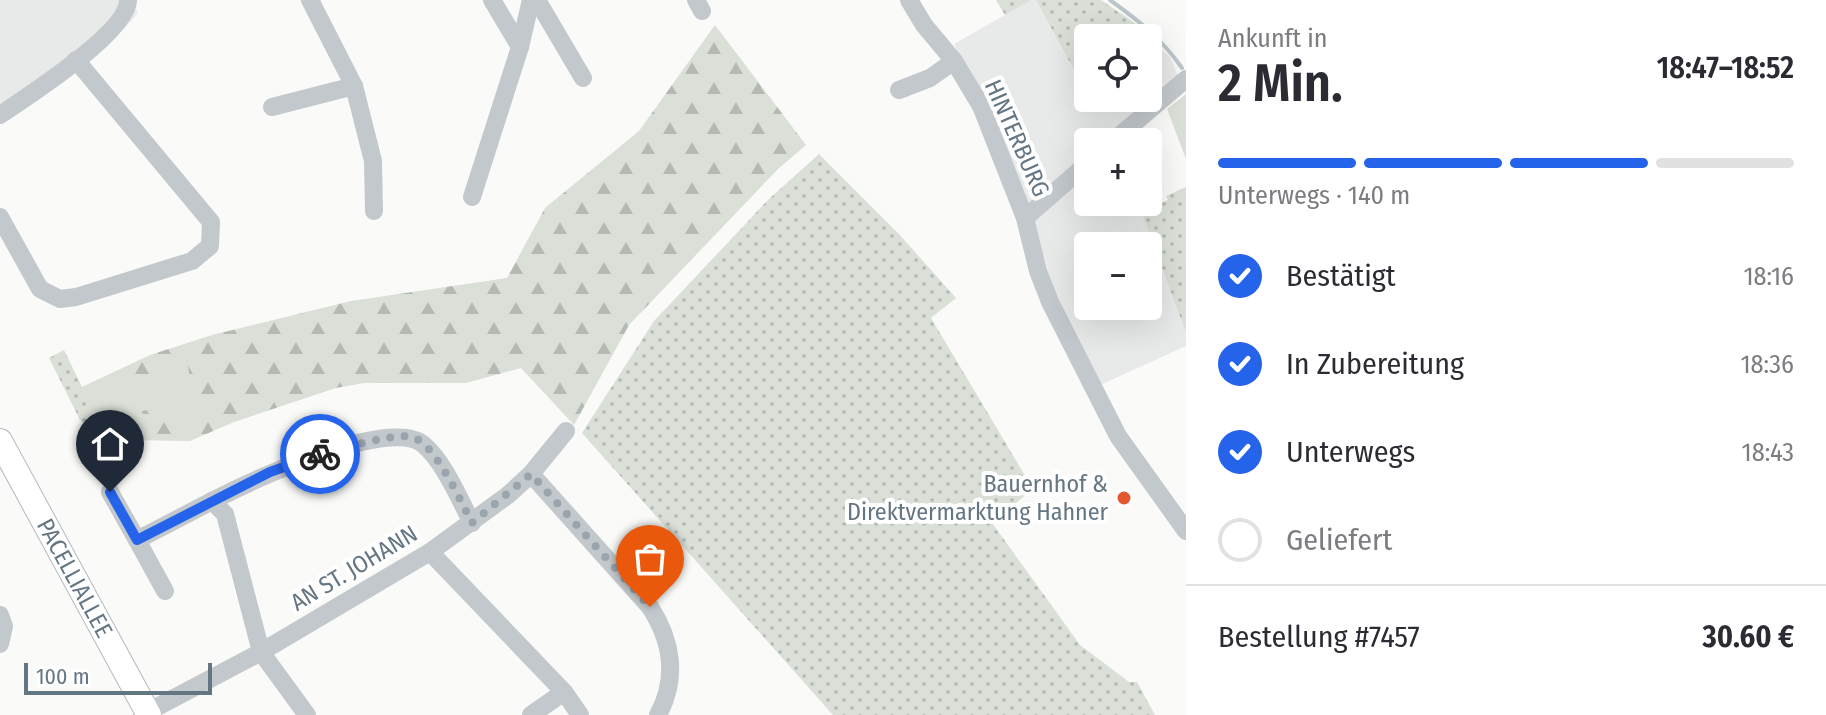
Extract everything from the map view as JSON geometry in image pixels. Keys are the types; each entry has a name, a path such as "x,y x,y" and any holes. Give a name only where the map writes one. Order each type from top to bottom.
{"main road":[{"name":"PACELLIALLEE","path":"0,441 147,714"}],"street":[{"path":"0,115 115,28 128,7 128,0"},
{"path":"310,0 354,86 373,161 374,211"},
{"name":"HINTERBURG","path":"909,0 924,25 954,61 981,106 1025,218 1038,271 1050,302 1118,436 1186,531"},
{"path":"496,4 515,11 533,3"},
{"path":"472,197 533,3"},
{"path":"533,3 583,78"},
{"path":"496,4 520,47"},
{"path":"0,217 40,289 60,299 76,297 192,261 210,246 211,222 76,60"},
{"path":"899,90 930,78 954,61"},
{"path":"1128,128 1186,79"},
{"path":"272,107 354,86"},
{"path":"1025,218 1074,175"},
{"name":"AN ST. JOHANN","path":"147,714 261,652 430,552 472,523 531,474 566,431"},
{"path":"137,540 270,472 312,456 365,442 411,437 425,445 441,467 472,523"},
{"path":"531,474 658,619 671,664 667,693 658,715"},
{"path":"110,492 165,591"},
{"path":"212,501 225,514 261,652 307,715"},
{"path":"430,552 564,692 580,715"},
{"path":"0,615 4,626 0,644"},
{"path":"531,715 564,692"}],"shaded area":[{"path":"0,0 130,0 138,13 108,46 0,118"},
{"path":"1036,0 1074,71 1074,112 1135,112 1116,128 1074,128 1074,216 1143,216 1149,232 1074,232 1074,320 1162,320 1162,268 1186,333 1186,346 1098,386 1059,308 1025,192 954,44"},
{"path":"1162,49 1170,57 1178,75 1162,89"}],"green space":[{"path":"996,0 1031,0 1005,15"},
{"path":"1036,0 1101,0 1136,24 1074,24 1074,71"},
{"path":"715,25 806,145 778,169 629,325 574,425 521,368 466,383 364,383 336,388 234,422 190,441 95,437 82,387 150,355 212,335 351,301 507,278 545,208 639,131"},
{"path":"1186,94 1186,159 1167,109"},
{"path":"819,154 898,233 956,298 931,318 1033,489 992,523 1080,645 1129,682 1137,682 1155,715 833,715 582,433 654,321 768,200"},
{"path":"1186,187 1186,333 1162,268 1162,232 1149,232 1143,216 1162,216 1162,202 1168,200 1166,196"},
{"path":"64,350 82,387 95,437 80,420 49,358"},
{"path":"187,360 197,421 170,421 164,407 142,411 147,440 95,437 82,387 128,366 139,391 159,387 165,365"}],"waterway":[{"path":"1110,0 1149,31 1182,68"}],"way so far":[{"path":"320,454 365,442 411,437 425,445 449,479 472,523 531,474 650,607"}],"place":[{"name":"Bauernhof & Direktvermarktung Hahner","path":"1124,498"}],"route":[{"path":"110,492 137,540 270,472 320,454"}]}
